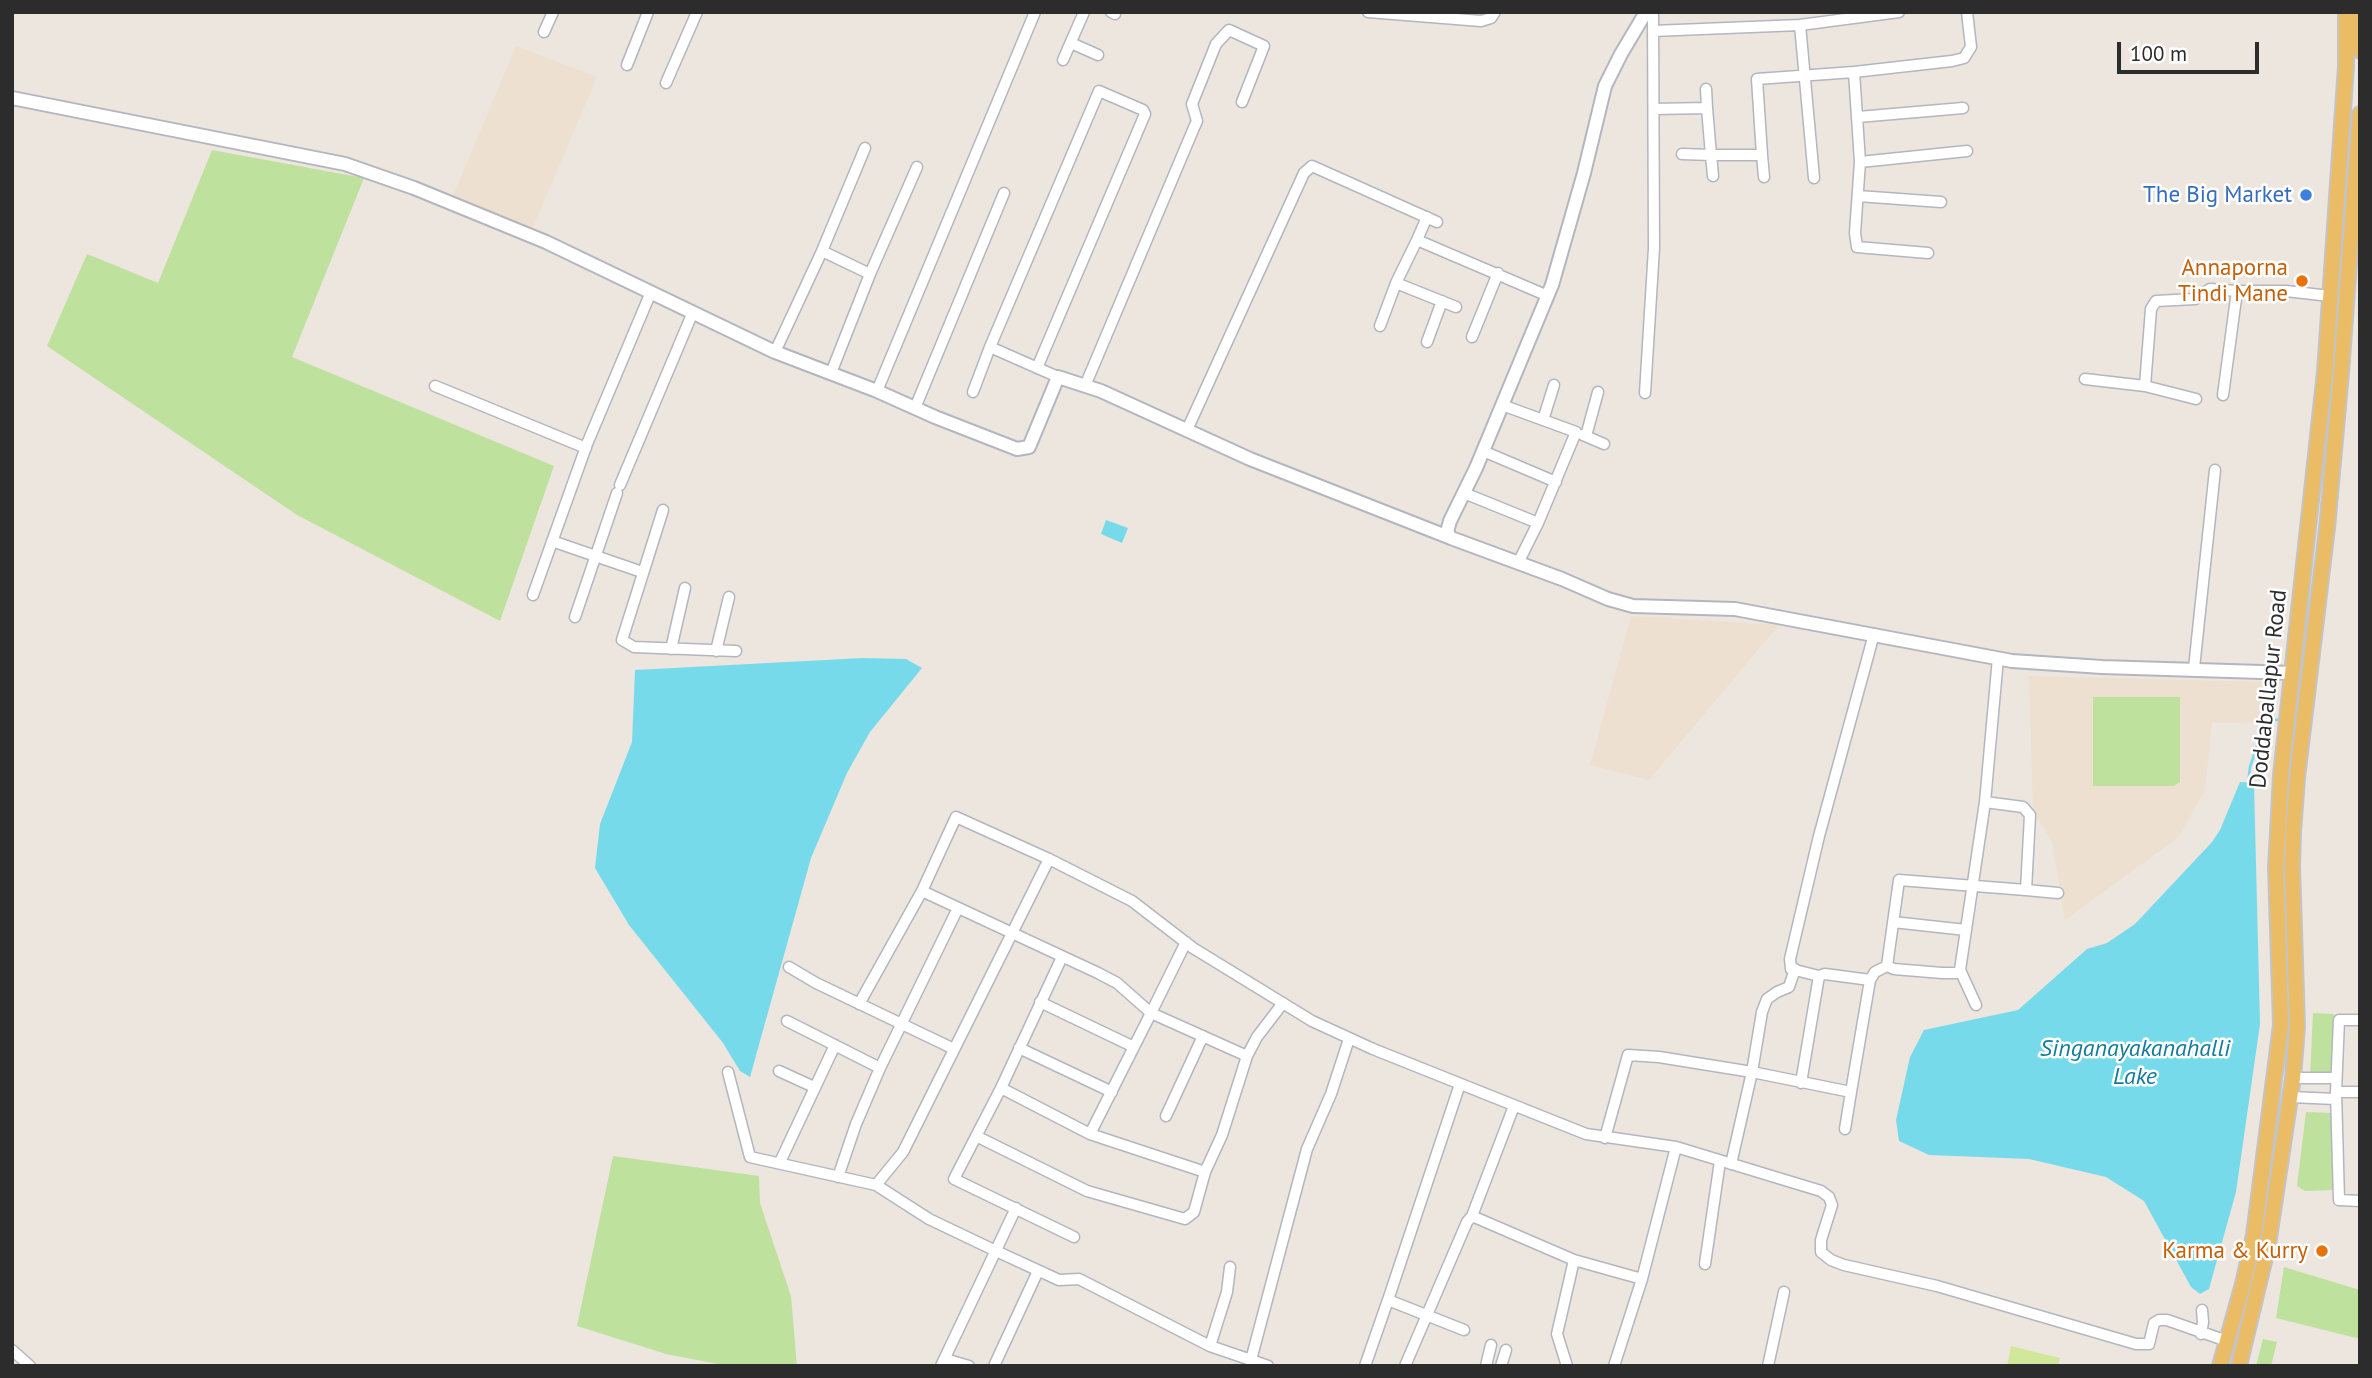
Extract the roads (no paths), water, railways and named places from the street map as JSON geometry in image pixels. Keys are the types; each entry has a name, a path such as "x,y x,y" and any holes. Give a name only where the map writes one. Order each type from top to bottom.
{"main road":[{"name":"Doddaballapur Road","path":"2220,1366 2254,1234 2281,1025 2276,867 2287,730 2325,372 2346,66 2346,12"},
{"path":"2360,12 2360,51"},
{"name":"Doddaballapur Road","path":"2239,1366 2268,1245 2293,1078 2297,1027 2292,865 2297,778 2327,528 2360,114"},
{"path":"2325,372 2341,373"}],"street":[{"path":"544,32 553,12"},
{"path":"627,65 648,12"},
{"path":"666,83 697,12"},
{"path":"877,391 1035,12"},
{"path":"1063,61 1084,12"},
{"path":"1368,12 1480,21 1491,19 1495,12"},
{"path":"1645,393 1654,248 1653,12"},
{"path":"1653,31 1800,25 1899,12"},
{"path":"1764,177 1757,79 1854,72 1964,58 1970,47 1967,12"},
{"path":"1451,538 1447,532 1450,521 1483,451 1548,296 1584,173 1605,86 1644,13"},
{"path":"1800,25 1814,178"},
{"path":"1085,386 1193,130 1196,121 1192,104 1216,44 1228,30 1264,46 1242,102"},
{"path":"1071,43 1098,55"},
{"path":"1854,72 1860,162 1855,233 1857,247 1928,253"},
{"path":"1706,89 1713,176"},
{"path":"973,391 1097,92 1143,110 1144,114 1037,368"},
{"path":"12,98 345,164 414,188 546,242 775,352 1017,449 1028,447 1058,377"},
{"path":"1654,109 1707,108"},
{"path":"1858,117 1963,108"},
{"path":"775,352 822,251 865,148"},
{"path":"1860,162 1966,151"},
{"path":"1682,154 1762,155"},
{"path":"1187,430 1304,173 1312,166 1437,222"},
{"path":"831,373 870,274 917,167"},
{"path":"915,408 1004,193"},
{"path":"1858,196 1941,202"},
{"path":"1380,326 1396,283 1427,217"},
{"path":"1417,240 1548,296"},
{"path":"822,251 870,274"},
{"path":"1472,337 1498,274"},
{"path":"1396,283 1456,307"},
{"path":"2145,386 2151,309 2156,301 2195,299 2210,289 2286,291 2330,296"},
{"path":"2222,395 2237,291"},
{"path":"533,594 586,448 651,292"},
{"path":"1427,342 1442,301"},
{"path":"575,617 619,489 693,312"},
{"path":"990,347 1250,458 1608,599 1633,606 1735,609 1998,658 2046,664 2293,673"},
{"path":"2085,379 2145,386 2196,399"},
{"path":"1543,420 1554,385"},
{"path":"435,386 586,448"},
{"path":"1518,563 1581,434 1598,392"},
{"path":"1502,405 1604,444"},
{"path":"1483,451 1556,482"},
{"path":"2194,668 2215,470"},
{"path":"1464,493 1538,523"},
{"path":"663,510 622,640 634,648 736,651"},
{"path":"552,541 642,572"},
{"path":"671,649 685,588"},
{"path":"716,650 729,597"},
{"path":"1870,979 1825,974 1819,976 1791,969 1790,959 1819,836 1874,634"},
{"path":"1976,1005 1961,970 1985,802 1998,658"},
{"path":"1985,802 2023,807 2030,815 2026,890"},
{"path":"859,1004 922,891 956,817 1049,859 1132,901 1186,942 1283,1003 1349,1039 1459,1085 1586,1133 1676,1147 1821,1191 1829,1197 1832,1205 1821,1240 1821,1252 1831,1260 1937,1286 2136,1344 2149,1344 2154,1323 2159,1320 2167,1320 2227,1341"},
{"path":"876,1185 903,1152 1049,859"},
{"path":"1887,966 1899,880 2058,893"},
{"path":"922,891 1117,983 1151,1013 1247,1056"},
{"path":"838,1177 856,1124 880,1068 958,908"},
{"path":"1893,922 1966,930"},
{"path":"1090,1134 1186,942"},
{"path":"1062,957 1001,1088 954,1179 1074,1237"},
{"path":"1845,1129 1870,979 1875,972 1887,966 1942,973 1957,973 1961,970"},
{"path":"789,967 816,983 954,1049"},
{"path":"1731,1164 1762,1013 1767,999 1789,987 1795,969"},
{"path":"1801,1083 1819,976"},
{"path":"1040,1002 1134,1046"},
{"path":"976,1136 1087,1191 1185,1219 1194,1212 1205,1172 1222,1135 1247,1056 1257,1037 1283,1003"},
{"path":"2360,1020 2339,1020 2336,1078 2339,1200 2360,1201"},
{"path":"788,1021 880,1068"},
{"path":"1166,1116 1202,1036"},
{"path":"1251,1360 1307,1149 1331,1094 1349,1039"},
{"path":"780,1162 835,1045"},
{"path":"1019,1048 1112,1092"},
{"path":"1605,1138 1628,1055 1752,1072 1851,1092"},
{"path":"779,1071 814,1087"},
{"path":"727,1072 750,1157 876,1185 929,1219 1038,1271 1059,1280 1079,1279 1210,1346 1268,1366"},
{"path":"2293,1078 2336,1078"},
{"path":"1365,1366 1459,1085"},
{"path":"1001,1088 1090,1134 1205,1172"},
{"path":"2290,1097 2336,1096 2360,1092"},
{"path":"1405,1366 1467,1222 1472,1216 1514,1106"},
{"path":"1614,1366 1642,1279 1676,1147"},
{"path":"1705,1264 1720,1161"},
{"path":"969,1366 943,1362 1016,1208"},
{"path":"1472,1216 1574,1260 1642,1279"},
{"path":"1567,1366 1557,1334 1574,1260"},
{"path":"1210,1346 1227,1292 1230,1267"},
{"path":"994,1366 1038,1271"},
{"path":"1768,1366 1784,1292"},
{"path":"1388,1300 1464,1330"},
{"path":"2201,1334 2202,1310"},
{"path":"1486,1366 1491,1345"},
{"path":"12,1350 30,1366"},
{"path":"1501,1366 1506,1350"}],"water":[{"path":"1106,520 1128,528 1122,543 1101,534"},
{"path":"863,658 906,659 922,668 870,732 847,773 811,858 750,1077 740,1071 723,1043 629,925 595,868 600,824 632,742 635,670"},
{"name":"Singanayakanahalli Lake","path":"2240,782 2254,783 2260,1024 2236,1192 2209,1289 2200,1294 2191,1287 2144,1201 2106,1177 2029,1159 1929,1155 1899,1141 1896,1120 1910,1057 1924,1030 2018,1010 2087,949 2107,943 2135,924 2212,842 2220,830"}],"waterway":[{"path":"2248,783 2250,767 2262,731 2275,720 2282,719"}],"place":[{"name":"The Big Market","path":"2306,195"},
{"name":"Annaporna Tindi Mane","path":"2302,281"},
{"name":"Karma & Kurry","path":"2322,1251"}]}
